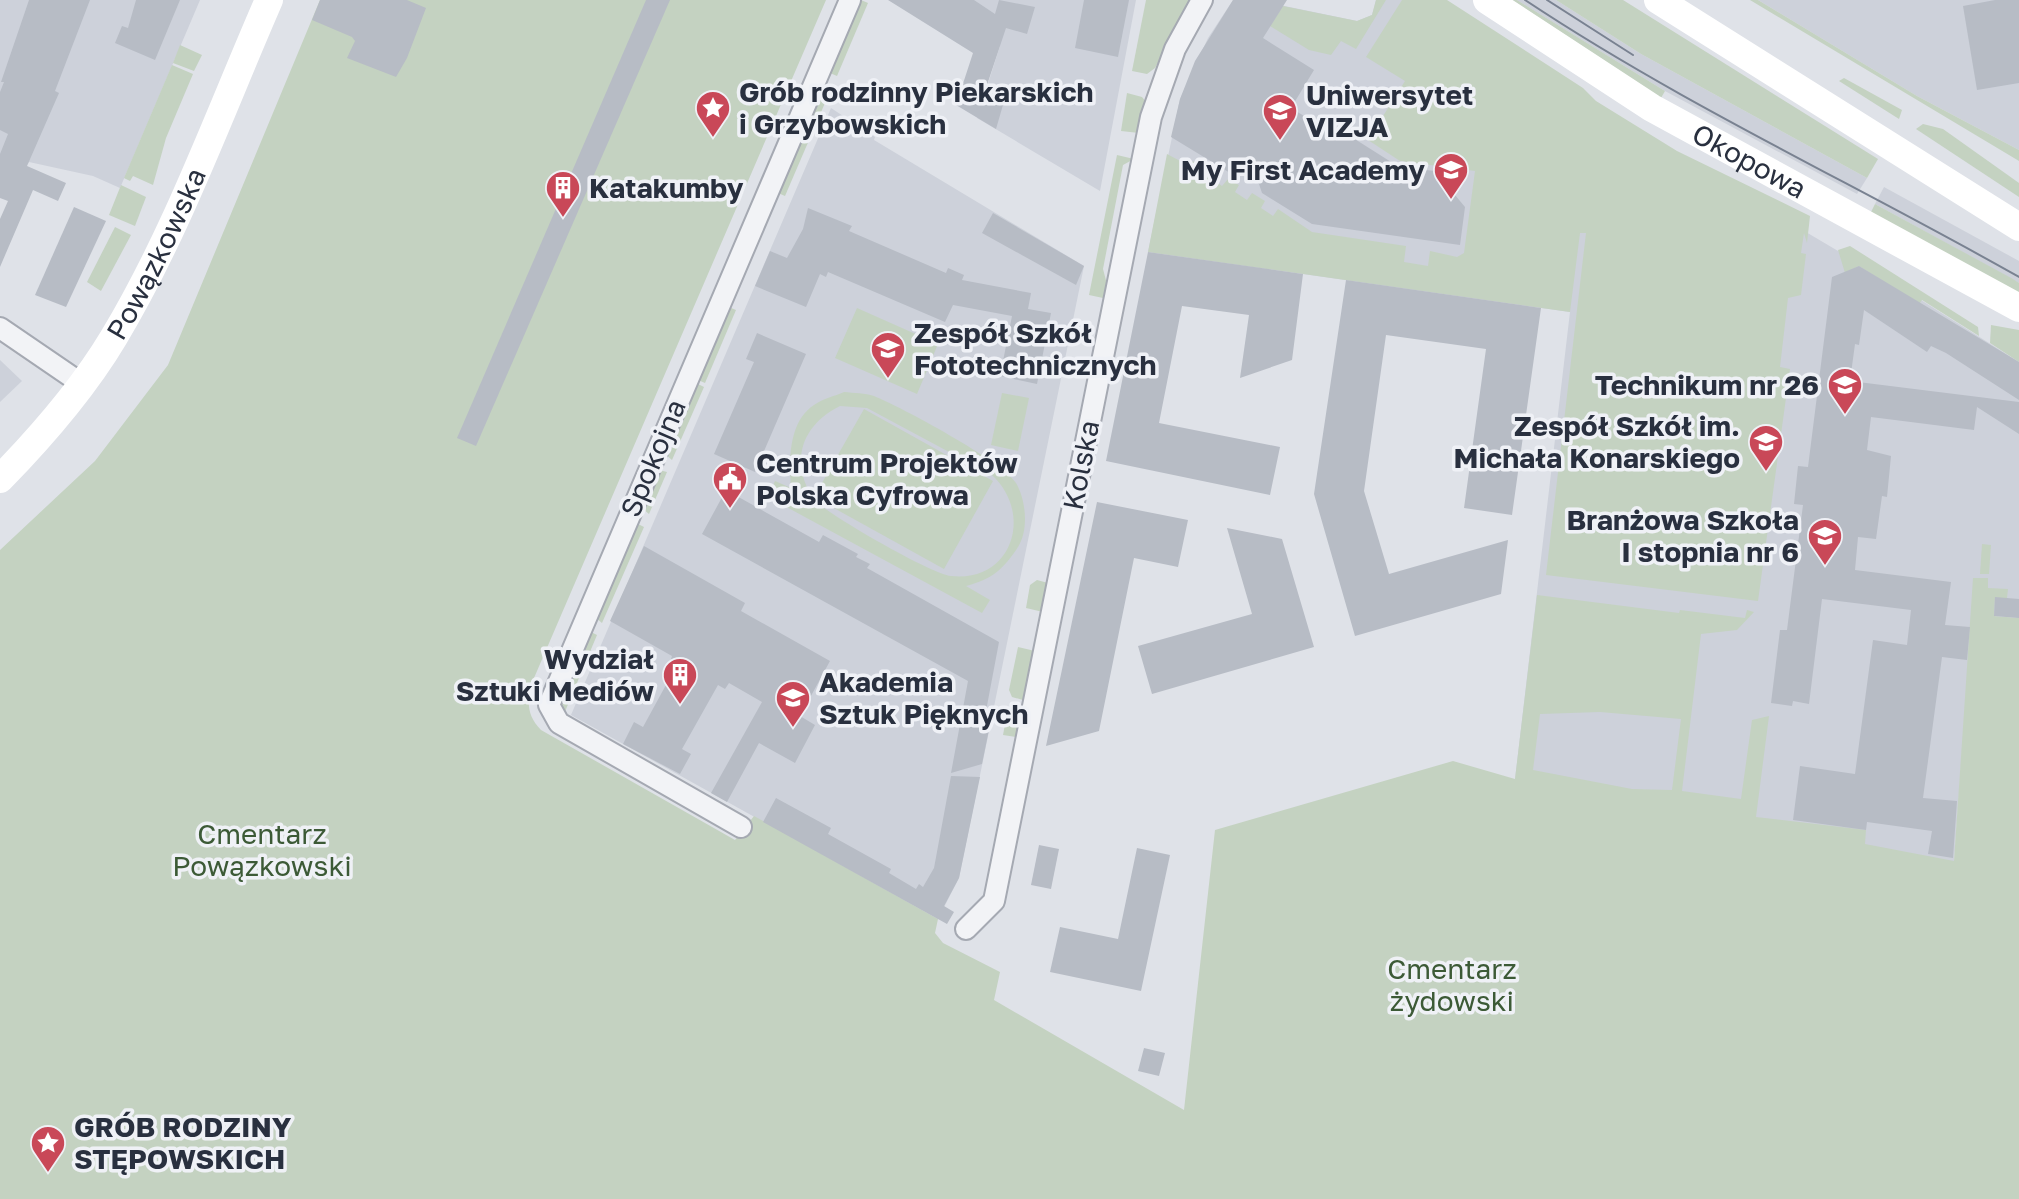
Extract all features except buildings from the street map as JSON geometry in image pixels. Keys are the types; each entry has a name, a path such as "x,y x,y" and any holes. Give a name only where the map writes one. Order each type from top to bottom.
{"main road":[{"name":"Powązkowska","path":"0,479 40,437 113,339 142,287 269,0"},
{"name":"Okopowa","path":"1487,0 1652,108 2019,308"},
{"path":"1658,0 2019,227"}],"street":[{"name":"Spokojna","path":"741,827 559,723 549,705 850,0"},
{"name":"Kolska","path":"966,929 994,901 1155,102 1175,49 1202,0"},
{"path":"0,328 82,384"}],"shaded area":[{"path":"0,0 200,0 120,188 93,176 29,162 0,197"},
{"path":"927,0 1136,0 1100,191 977,118 1000,46"},
{"name":"Zespół Szkół im. Michała Konarskiego","path":"1233,0 1256,0 1357,21 1372,15 1376,0 1429,0 1596,108 1921,300 2019,362 2019,618 1972,614 1954,862 1515,779 1570,312 1148,252 1180,99 1208,38"},
{"path":"1517,0 1556,0 1641,54 1867,178 1857,194 1665,91"},
{"path":"1758,0 2019,0 2019,150 1917,96"},
{"path":"831,108 875,137 874,140 1084,266 959,878 938,919 571,715"},
{"path":"1884,187 2019,261 2019,283 1875,204"},
{"path":"0,360 22,381 0,402"}],"green space":[{"path":"320,0 826,0 534,678 529,706 532,718 541,730 735,840 754,816 938,919 935,933 943,943 1000,972 994,1000 1184,1110 1215,830 1453,761 1515,779 1537,595 1679,613 1680,610 1745,618 1747,610 1754,612 1737,630 1701,634 1682,791 1741,799 1752,720 1769,716 1756,817 1866,830 1865,844 1954,861 1973,578 1988,578 1988,588 2008,589 2007,598 1995,598 1994,616 2019,618 2019,1199 0,1199 0,550 95,461 168,365","holes":["1600,712 1681,719 1672,790 1632,789 1533,770 1540,714"]},
{"path":"861,0 868,3 837,76 830,73"},
{"path":"1146,0 1192,0 1155,68 1147,74 1132,71"},
{"path":"1376,0 1386,0 1356,49 1341,41 1331,55 1309,50 1270,26 1283,6 1357,21 1372,15"},
{"path":"1402,0 1447,0 1583,88 1596,101 1677,151 1810,216 1807,243 1804,233 1801,253 1806,254 1801,295 1788,298 1780,367 1790,369 1758,601 1546,575 1586,233 1580,233 1570,312 1148,252 1167,154 1184,163 1198,161 1214,170 1210,177 1222,186 1228,179 1239,185 1235,192 1247,200 1252,193 1265,201 1261,208 1273,216 1278,209 1312,232 1406,246 1404,262 1428,266 1430,251 1457,257 1464,253 1475,171 1400,161 1368,140 1405,81 1366,57"},
{"path":"1512,0 1517,0 1665,91 1661,98"},
{"path":"1556,0 1623,0 1878,159 1867,178 1641,54"},
{"path":"1750,0 1758,0 1917,96 2019,150 2019,161"},
{"path":"180,45 202,55 194,71 173,63"},
{"path":"172,65 193,74 166,138 153,185 133,176 130,181 124,178"},
{"path":"1844,78 1902,110 1899,119 1839,81"},
{"path":"824,86 831,89 785,196 778,193"},
{"path":"1127,93 1142,97 1146,102 1139,133 1121,131"},
{"path":"1923,124 1943,129 2019,183 2019,197 1916,129"},
{"path":"1117,155 1134,159 1123,165 1103,269 1108,288 1103,298 1089,295"},
{"path":"121,185 146,197 135,226 109,215"},
{"path":"1875,204 2013,279 2019,283 2019,295 1870,214"},
{"path":"115,227 131,235 101,291 87,282"},
{"path":"1850,246 1978,327 1979,336 1922,300 1919,304 1859,266 1845,273 1838,250"},
{"path":"731,308 736,310 705,383 698,380"},
{"path":"857,308 938,344 917,394 835,358"},
{"path":"1991,325 2019,330 2019,362 1990,343"},
{"path":"696,383 704,387 672,460 666,455"},
{"path":"844,392 871,395 906,411 992,462 1016,483 1025,515 1024,532 1018,547 996,572 966,586 990,600 982,613 768,497 775,481 791,488 792,443 805,412 825,399","holes":["840,406 867,408 992,475 1005,491 1012,508 1014,526 1010,543 1002,557 989,569 972,575 940,573 882,543 815,501 802,473 803,447 808,435 826,414"]},
{"path":"1002,393 1029,398 1018,451 991,445"},
{"path":"864,409 993,481 944,569 814,497"},
{"path":"659,470 667,472 649,514 643,509"},
{"path":"638,524 644,527 602,623 596,618"},
{"path":"1982,544 1991,545 1989,574 1980,574"},
{"path":"1037,580 1048,583 1043,612 1026,608 1030,585"},
{"path":"591,632 597,635 564,714 560,704"},
{"path":"1018,647 1035,651 1023,700 1012,697 1009,690"},
{"path":"1008,708 1023,712 1016,737 1003,735"}],"tram line":[{"path":"1525,0 1707,109 2019,277"},
{"path":"1547,0 1633,55"}],"place":[{"name":"Grób rodzinny Piekarskich i Grzybowskich","path":"713,139"},
{"name":"Uniwersytet VIZJA","path":"1280,142"},
{"name":"My First Academy","path":"1451,201"},
{"name":"Katakumby","path":"563,219"},
{"name":"Zespół Szkół Fototechnicznych","path":"888,380"},
{"name":"Technikum nr 26","path":"1845,416"},
{"name":"Zespół Szkół im. Michała Konarskiego","path":"1766,473"},
{"name":"Centrum Projektów Polska Cyfrowa","path":"730,510"},
{"name":"Branżowa Szkoła I stopnia nr 6","path":"1825,567"},
{"name":"Wydział Sztuki Mediów","path":"680,706"},
{"name":"Akademia Sztuk Pięknych","path":"793,729"},
{"name":"GRÓB RODZINY STĘPOWSKICH","path":"48,1174"}],"park label":[{"name":"Cmentarz Powązkowski","path":"262,850"},
{"name":"Cmentarz żydowski","path":"1452,985"}]}
